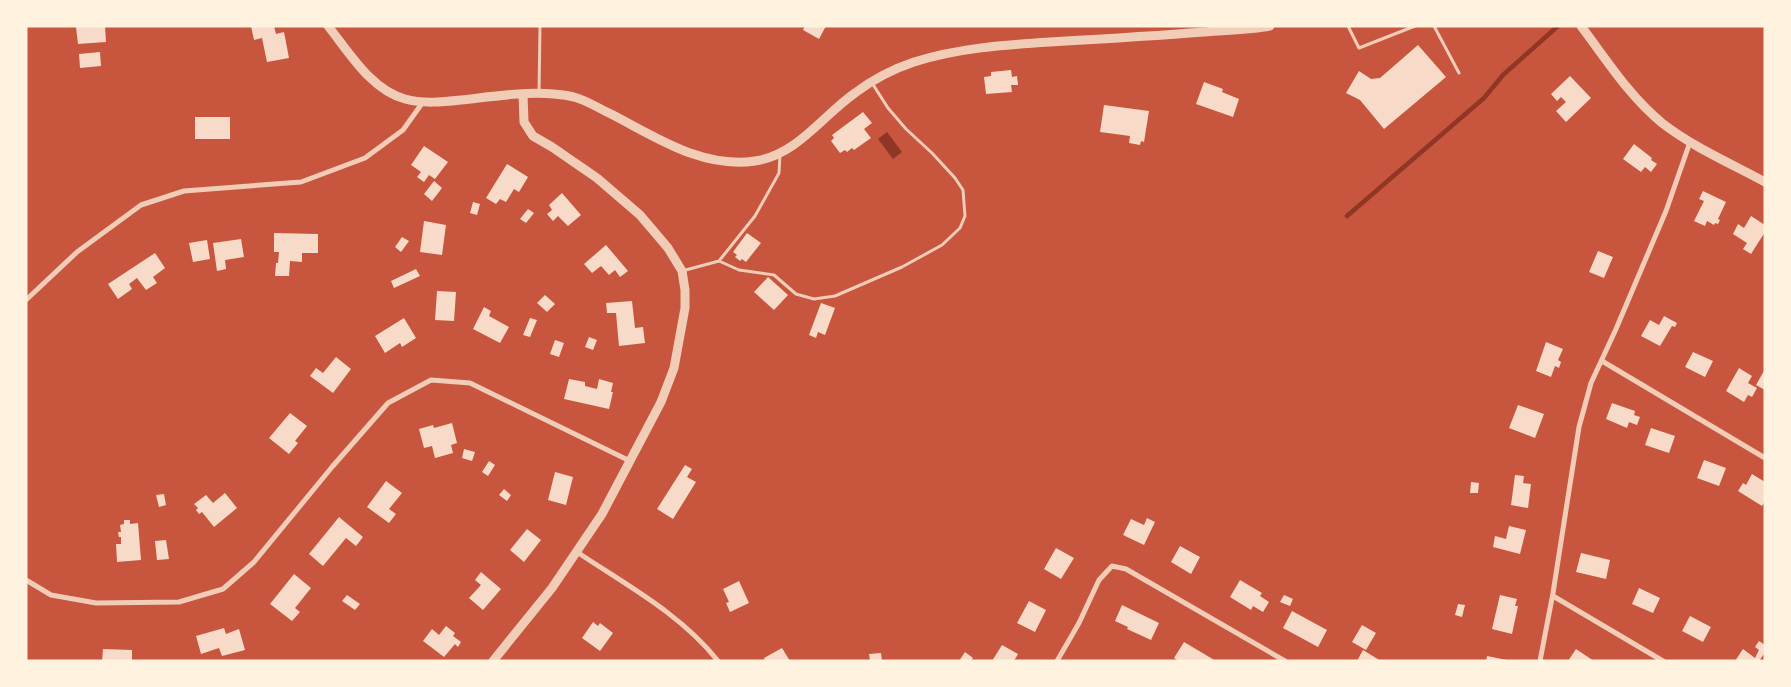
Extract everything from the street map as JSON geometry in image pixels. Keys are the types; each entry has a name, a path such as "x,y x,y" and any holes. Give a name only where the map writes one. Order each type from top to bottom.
{"street":[{"path":"328,26 368,75 388,91 404,99 423,102 443,102 539,93 575,98 674,147 702,158 728,163 756,161 780,154 805,136 855,93 871,83 892,71 948,52 1012,45 1169,35 1270,26"},
{"path":"1581,26 1627,87 1662,123 1690,142 1765,182"},
{"path":"493,661 552,588 602,514 661,402 674,368 685,308 682,271 668,248 640,215 589,173 533,136 524,122 523,94"},
{"path":"26,300 77,252 141,205 184,191 301,182 365,158 403,130 423,102"},
{"path":"1540,661 1553,596 1579,427 1591,384 1666,211 1690,142"},
{"path":"1602,361 1765,458"},
{"path":"26,580 51,595 96,603 179,602 223,589 254,562 332,467 388,403 431,380 470,383 630,461"},
{"path":"577,552 685,626 705,643 718,661"},
{"path":"1057,661 1079,623 1099,580 1112,566 1126,569 1285,661"},
{"path":"1553,596 1663,661"}],"lane":[{"path":"539,93 540,26"},
{"path":"1348,26 1359,48 1415,26"},
{"path":"1434,26 1459,73"},
{"path":"719,261 739,270 774,274 796,294 814,299 835,296 902,267 942,245 960,228 965,216 963,190 955,178 932,153 906,129 888,108 871,83"},
{"path":"682,271 719,261 754,216 779,173 780,154"}],"shaded area":[{"path":"887,132 902,152 893,159 878,139"}],"building":[{"path":"105,26 106,42 78,44 76,27"},
{"path":"251,26 274,26 276,34 284,32 289,58 267,62 262,38 254,40"},
{"path":"805,26 826,26 819,39 803,30"},
{"path":"1418,45 1446,77 1384,129 1360,100 1346,93 1359,71 1371,79 1380,78"},
{"path":"100,52 101,66 80,68 79,54"},
{"path":"1011,70 1012,77 1017,76 1018,85 1011,85 1012,92 986,94 984,77 991,76 991,72"},
{"path":"1570,76 1591,98 1566,122 1556,111 1566,102 1561,97 1557,101 1551,94"},
{"path":"1204,82 1223,89 1222,92 1239,99 1233,117 1196,104"},
{"path":"1104,105 1149,111 1144,142 1141,141 1140,145 1129,143 1130,136 1100,132"},
{"path":"863,112 872,123 864,129 871,138 854,150 852,148 847,152 845,150 840,153 831,141 834,138 832,135"},
{"path":"195,117 230,117 230,139 195,139"},
{"path":"1634,144 1657,164 1651,172 1645,167 1641,172 1623,159"},
{"path":"424,146 448,162 435,179 429,175 424,182 417,177 421,172 411,165"},
{"path":"507,164 528,177 519,192 514,189 506,202 500,199 496,204 486,198"},
{"path":"434,181 442,188 432,201 424,194"},
{"path":"1703,191 1726,202 1718,219 1720,220 1718,224 1715,223 1714,225 1707,221 1705,226 1694,221 1704,201 1699,199"},
{"path":"562,193 581,215 568,226 558,216 553,221 547,214 552,210 549,205"},
{"path":"473,202 480,204 477,215 470,213"},
{"path":"528,209 534,213 526,223 520,219"},
{"path":"1751,216 1765,225 1765,232 1751,254 1743,249 1747,243 1733,234 1738,224 1744,228"},
{"path":"424,221 446,225 442,255 420,252"},
{"path":"274,233 318,234 318,253 302,253 302,262 290,261 289,276 275,276 279,252 274,252"},
{"path":"747,233 761,243 746,262 742,259 740,261 733,252"},
{"path":"402,237 409,241 401,252 395,247"},
{"path":"241,239 244,257 225,260 226,269 217,271 213,243"},
{"path":"207,240 210,259 193,262 189,243"},
{"path":"606,245 628,271 620,277 615,270 609,275 601,266 592,273 584,264"},
{"path":"1598,251 1613,257 1604,278 1589,272"},
{"path":"155,253 165,268 153,277 157,283 146,290 137,278 129,284 132,289 118,299 108,284"},
{"path":"416,269 420,276 394,288 391,281"},
{"path":"768,277 788,295 774,310 754,292"},
{"path":"437,291 456,292 454,321 435,320"},
{"path":"545,295 555,304 547,312 537,303"},
{"path":"632,301 635,328 643,327 645,343 619,346 616,313 607,313 606,303"},
{"path":"821,303 835,308 825,335 818,332 816,338 809,335"},
{"path":"484,307 491,311 489,316 509,327 500,343 473,329"},
{"path":"1664,316 1677,323 1675,327 1672,326 1660,346 1641,336 1650,320 1659,325"},
{"path":"404,318 416,338 402,347 400,343 385,353 375,336"},
{"path":"530,318 537,320 530,337 523,335"},
{"path":"589,337 597,340 593,350 585,347"},
{"path":"555,340 564,343 559,357 550,354"},
{"path":"1546,342 1563,349 1558,360 1561,362 1559,368 1555,366 1551,377 1536,371"},
{"path":"1693,352 1713,361 1705,377 1685,367"},
{"path":"336,357 351,369 333,393 310,376 316,368 323,373"},
{"path":"1739,368 1752,376 1748,383 1757,388 1752,397 1748,395 1744,402 1726,391"},
{"path":"1765,369 1765,390 1756,385"},
{"path":"569,379 585,382 585,386 597,389 599,379 613,383 609,409 564,399"},
{"path":"1612,403 1635,411 1634,415 1640,417 1637,425 1629,422 1627,428 1606,419"},
{"path":"1518,405 1544,414 1535,438 1509,428"},
{"path":"290,413 307,426 295,441 298,443 289,454 269,438"},
{"path":"452,423 457,443 451,445 453,453 435,458 432,446 424,448 419,429 433,425 434,428"},
{"path":"1651,428 1675,436 1669,453 1645,445"},
{"path":"464,449 475,452 472,461 462,458"},
{"path":"1704,460 1726,468 1719,486 1697,478"},
{"path":"489,461 495,465 488,476 482,472"},
{"path":"685,465 692,469 687,477 696,482 673,519 657,509"},
{"path":"555,472 573,477 566,505 548,500"},
{"path":"1752,474 1765,482 1765,501 1762,506 1738,491 1743,483 1746,485"},
{"path":"1515,475 1524,476 1523,483 1531,484 1528,508 1511,505"},
{"path":"386,481 402,493 389,509 396,514 389,523 367,507"},
{"path":"1471,482 1479,483 1478,493 1470,493"},
{"path":"504,489 511,495 507,501 499,495"},
{"path":"225,493 237,508 214,527 202,512 199,514 196,510 198,508 194,504 206,495 213,503"},
{"path":"164,494 166,505 159,507 156,495"},
{"path":"339,517 363,537 356,546 346,538 323,566 309,554"},
{"path":"1147,518 1155,522 1144,545 1123,535 1131,519 1144,525"},
{"path":"124,520 130,520 130,524 138,523 141,560 117,562 116,544 121,544 121,537 119,537 118,532 121,532 120,525 124,524"},
{"path":"1509,526 1526,530 1520,554 1493,547 1495,536 1506,539"},
{"path":"527,529 541,540 524,562 510,550"},
{"path":"166,540 169,559 157,560 155,541"},
{"path":"1180,546 1200,557 1191,574 1171,562"},
{"path":"1056,548 1074,558 1061,579 1044,569"},
{"path":"1581,553 1610,560 1606,579 1576,572"},
{"path":"481,572 501,589 483,610 469,598 481,585 475,580"},
{"path":"294,574 311,588 295,608 300,612 292,621 270,604"},
{"path":"1240,580 1262,593 1260,596 1269,602 1263,612 1253,606 1251,610 1230,597"},
{"path":"739,581 749,603 730,612 726,603 729,602 723,589"},
{"path":"1639,588 1660,598 1653,613 1632,604"},
{"path":"347,595 360,604 355,610 342,601"},
{"path":"1284,595 1293,599 1290,606 1280,602"},
{"path":"1500,595 1517,599 1515,606 1518,606 1512,634 1492,629"},
{"path":"1029,601 1046,610 1035,632 1017,623"},
{"path":"1458,604 1465,605 1462,617 1455,615"},
{"path":"1122,605 1159,623 1151,640 1115,621"},
{"path":"1292,611 1327,630 1318,647 1283,628"},
{"path":"1690,616 1711,627 1703,642 1682,631"},
{"path":"593,622 598,626 600,623 613,633 600,651 582,638"},
{"path":"1362,625 1376,633 1366,650 1352,642"},
{"path":"446,626 455,633 453,636 461,642 458,647 455,644 444,657 423,641 432,629 439,635"},
{"path":"224,628 226,634 239,629 245,650 222,656 219,648 201,654 196,636"},
{"path":"1759,641 1765,645 1765,655 1759,661 1735,661 1743,649 1755,658 1759,650 1755,647"},
{"path":"1184,642 1216,661 1179,661 1174,658"},
{"path":"1002,645 1018,654 1014,661 992,661"},
{"path":"782,648 790,661 765,661 764,658"},
{"path":"103,649 132,650 132,661 102,661"},
{"path":"1576,649 1594,661 1568,661"},
{"path":"1363,650 1381,661 1357,661"},
{"path":"965,652 973,658 971,661 959,661"},
{"path":"881,653 882,661 870,661 869,654"},
{"path":"1487,656 1507,660 1486,661"}],"waterway":[{"path":"1347,216 1484,98 1503,75 1558,26"}]}
